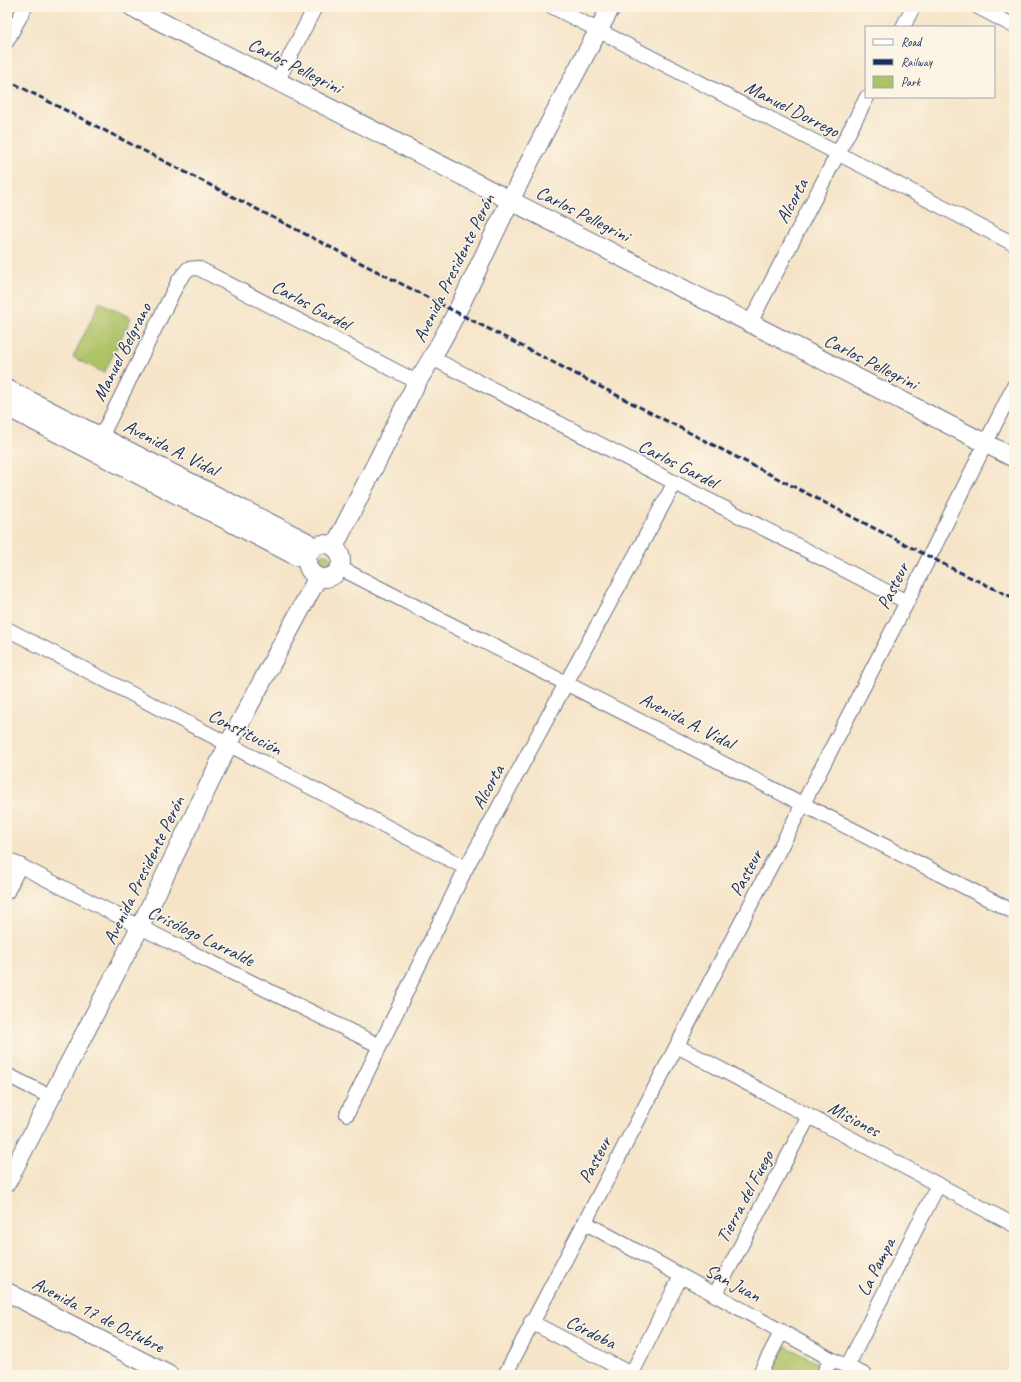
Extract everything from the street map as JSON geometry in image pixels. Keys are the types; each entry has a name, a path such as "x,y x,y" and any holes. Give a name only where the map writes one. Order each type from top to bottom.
{"main road":[{"name":"Carlos Pellegrini","path":"132,7 278,80 510,201 1014,458"},
{"name":"Avenida Presidente Perón","path":"334,547 417,382 456,314 510,201 611,7"},
{"name":"Avenida A. Vidal","path":"7,389 307,542 310,554 298,557 7,407"},
{"path":"325,544 334,547 341,556 340,568 331,577 318,577 310,570 310,554 325,544"},
{"name":"Avenida Presidente Perón","path":"7,1182 140,927 228,745 318,577"},
{"name":"Avenida 17 de Octubre","path":"7,1292 169,1375"},
{"name":"Avenida 17 de Octubre","path":"7,1306 143,1375"}],"street":[{"path":"7,41 25,7"},
{"path":"278,80 315,7"},
{"name":"Manuel Dorrego","path":"553,7 1014,244"},
{"path":"904,26 913,7"},
{"path":"978,7 1014,26"},
{"name":"Alcorta","path":"750,323 866,98"},
{"name":"Carlos Gardel","path":"188,269 198,268 417,382"},
{"name":"Manuel Belgrano","path":"93,452 179,280 188,269"},
{"name":"Carlos Gardel","path":"432,358 674,484 907,602"},
{"name":"Pasteur","path":"505,1375 531,1322 677,1046 907,602 1014,386"},
{"name":"Alcorta","path":"347,1114 466,868 674,484"},
{"name":"Avenida A. Vidal","path":"340,568 1014,912"},
{"name":"Constitución","path":"7,629 466,868"},
{"name":"Crisólogo Larralde","path":"7,858 140,927 380,1046"},
{"path":"7,892 20,865"},
{"name":"Misiones","path":"677,1046 1014,1225"},
{"path":"7,1074 51,1097"},
{"name":"Tierra del Fuego","path":"715,1295 809,1116"},
{"name":"La Pampa","path":"847,1367 938,1185"},
{"name":"San Juan","path":"584,1222 831,1359 865,1375"},
{"path":"632,1375 681,1276"},
{"name":"Córdoba","path":"531,1322 632,1375"},
{"path":"760,1375 782,1331"},
{"path":"823,1375 831,1359"}],"green space":[{"path":"100,302 131,318 104,373 73,357"},
{"path":"322,554 328,554 332,558 332,564 328,568 322,568 318,564 318,558"},
{"path":"786,1346 821,1365 816,1375 771,1375"}],"railway":[{"path":"7,80 955,570 1014,598"}]}
